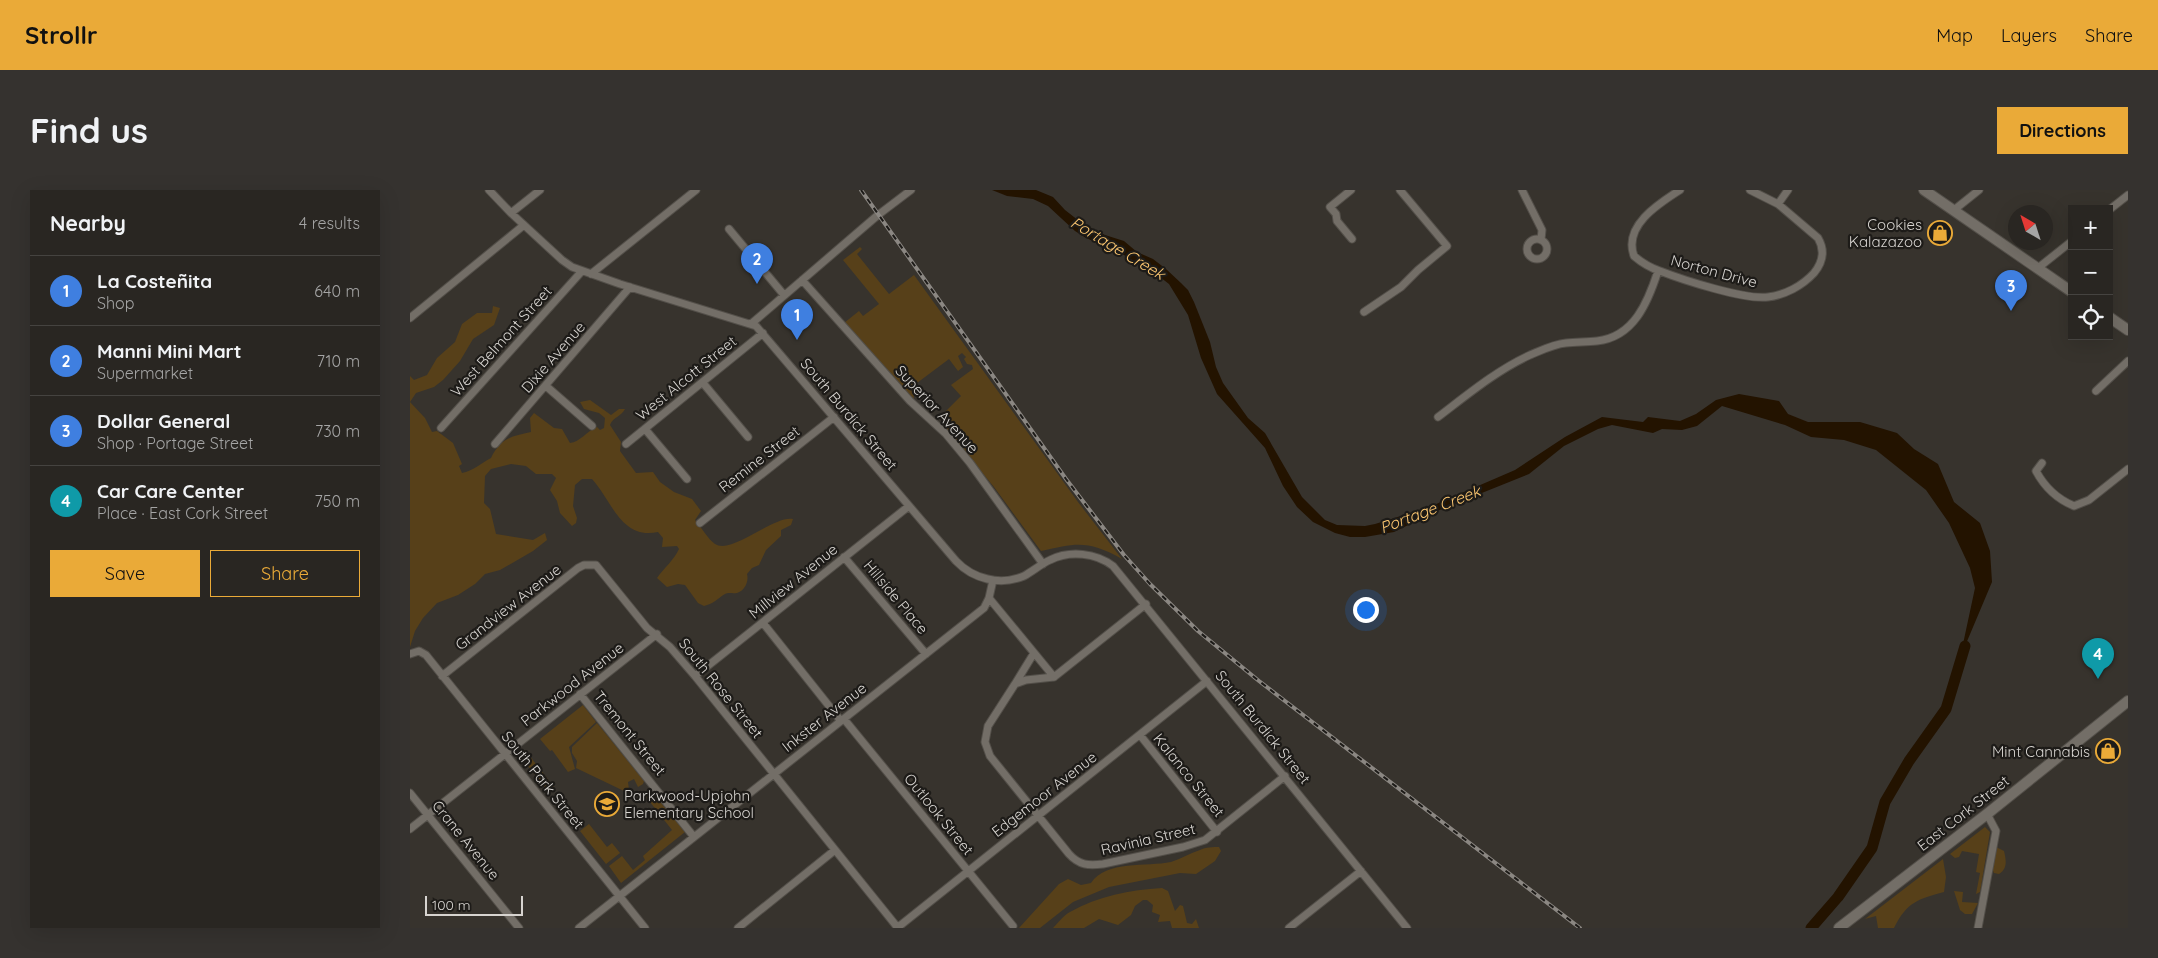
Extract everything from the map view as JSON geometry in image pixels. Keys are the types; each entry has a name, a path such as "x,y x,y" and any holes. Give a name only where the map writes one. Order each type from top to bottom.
{"street":[{"name":"South Burdick Street","path":"489,190 562,260 582,271 751,324 763,333 962,568 982,578 993,580"},
{"path":"511,213 540,190"},
{"path":"592,274 696,190"},
{"path":"751,324 911,190"},
{"path":"1351,190 1330,207 1336,214 1337,221 1352,239"},
{"path":"1364,312 1401,287 1447,246 1400,190"},
{"path":"1522,190 1542,230 1542,240"},
{"path":"1438,417 1478,386 1528,356 1549,347 1565,343 1597,341 1622,333 1646,305 1658,271 1634,256 1631,239 1639,223 1663,201 1680,190"},
{"path":"1750,190 1778,204 1788,190"},
{"path":"1924,190 2068,289"},
{"path":"1954,210 1979,190"},
{"path":"2113,207 2128,195"},
{"name":"Norton Drive","path":"1658,271 1752,298 1769,297 1796,288 1806,281 1819,266 1822,259 1822,244 1818,238 1778,204"},
{"path":"410,318 524,225"},
{"path":"730,229 784,295"},
{"path":"2038,268 2068,244"},
{"name":"West Belmont Street","path":"441,428 582,271"},
{"name":"Superior Avenue","path":"802,280 910,401 946,434 970,463 1043,564"},
{"name":"Dixie Avenue","path":"496,444 630,287"},
{"path":"2113,319 2126,326"},
{"name":"West Alcott Street","path":"626,444 763,333"},
{"path":"2096,390 2128,361"},
{"path":"703,383 748,437"},
{"path":"546,386 592,426"},
{"name":"Remine Street","path":"700,523 834,418"},
{"path":"645,429 687,479"},
{"path":"2042,463 2036,471 2043,483 2074,506 2089,500 2128,469"},
{"name":"Millview Avenue","path":"695,676 909,506"},
{"name":"South Burdick Street","path":"1043,564 1067,555 1088,555 1104,560 1113,566 1146,604 1407,928"},
{"name":"Hillside Place","path":"844,558 926,654"},
{"name":"Grandview Avenue","path":"442,676 578,568 584,564 592,564"},
{"name":"South Rose Street","path":"592,564 599,568 647,628 656,634 695,676 897,928"},
{"path":"993,580 1017,578 1043,564"},
{"name":"Inkster Avenue","path":"579,928 983,608 989,598 993,580"},
{"path":"989,598 1054,677"},
{"path":"1015,684 1026,680 1054,677 1146,604"},
{"name":"Outlook Street","path":"762,623 1013,926"},
{"name":"Parkwood Avenue","path":"410,829 656,634"},
{"name":"South Park Street","path":"410,654 419,651 426,655 645,928"},
{"path":"1034,653 988,726 985,742 990,756 1038,816"},
{"name":"Edgemoor Avenue","path":"897,928 1208,681"},
{"name":"Tremont Street","path":"580,694 694,837"},
{"name":"East Cork Street","path":"1839,928 1987,814 2128,701"},
{"name":"Kalanco Street","path":"1140,735 1217,832"},
{"name":"Ravinia Street","path":"1038,816 1068,854 1084,865 1103,864 1184,847 1205,840 1285,776"},
{"name":"Crane Avenue","path":"410,793 519,928"},
{"path":"1978,928 1996,831 1987,814"},
{"path":"738,928 835,850"},
{"path":"1290,928 1361,871"}],"shaded area":[{"path":"860,247 862,249 857,254 889,294 914,275 1078,502 1122,559 1100,549 1082,545 1064,546 1041,551 994,487 944,427 942,415 961,396 951,385 973,369 972,365 967,364 964,359 966,357 962,353 958,356 963,367 958,371 949,359 913,386 914,399 912,401 844,323 859,311 863,316 879,304 843,260"},
{"path":"493,306 500,308 494,325 473,339 460,361 443,380 434,387 416,393 410,402 410,376 414,380 427,375 437,358 455,342 462,324 477,313 492,313"},
{"path":"590,400 611,415 619,409 625,409 610,425 621,442 620,451 636,473 653,472 660,482 674,492 692,499 701,511 695,520 715,544 722,546 732,544 775,523 785,519 793,519 791,525 781,530 781,536 766,550 759,565 752,568 747,574 747,583 742,590 737,593 725,594 704,606 698,603 685,585 678,584 667,587 657,578 677,553 679,549 677,546 662,547 663,538 658,532 645,533 626,525 592,479 582,479 575,485 573,506 577,518 576,523 572,526 560,513 557,501 550,490 556,478 552,474 536,474 526,466 511,464 491,469 485,476 484,503 490,509 496,534 533,540 545,533 547,540 533,551 500,570 485,574 475,584 458,595 437,603 423,618 415,631 410,647 410,402 425,418 432,432 437,431 453,443 462,464 459,466 462,473 473,469 491,458 498,446 507,439 531,432 530,418 534,413 554,428 562,429 570,443 577,441 597,427 600,430 604,428 605,418 599,413 584,409 580,402"},
{"path":"583,705 596,722 569,747 575,769 568,772 552,750 550,751 540,739"},
{"path":"597,723 644,781 643,784 638,787 634,779 628,782 629,790 624,791 576,768 577,761 572,753 572,747"},
{"path":"525,750 554,787 548,791 519,755"},
{"path":"652,792 685,832 621,883 609,866 622,856 633,870 645,860 643,856 672,830 646,797"},
{"path":"589,824 607,847 612,843 620,853 606,864 580,831"},
{"path":"1985,827 1990,832 1980,892 1976,894 1980,873 1976,872 1979,854 1962,851 1959,857 1955,858 1950,854"},
{"path":"1219,847 1221,851 1215,861 1196,874 1180,873 1109,887 1073,902 1040,928 1019,928 1059,884 1068,879 1081,885 1091,883 1106,871 1128,866 1171,862 1205,848"},
{"path":"1996,847 2004,851 2006,864 1999,874 1994,873 1992,869"},
{"path":"1943,859 1946,877 1944,892 1914,903 1904,912 1894,928 1878,928 1876,916 1865,919"},
{"path":"1162,888 1168,891 1175,911 1180,905 1183,906 1187,923 1192,924 1196,919 1199,928 1172,928 1170,921 1158,922 1160,915 1152,912 1153,905 1147,900 1143,900 1135,906 1131,915 1118,925 1099,919 1084,928 1053,928 1068,913 1081,906 1126,892"},
{"path":"1954,891 1963,892 1962,902 1978,903 1972,914 1965,914 1960,910"}],"water":[{"name":"Portage Creek","path":"992,190 1036,190 1053,197 1065,210 1083,224 1105,235 1124,241 1137,252 1153,259 1181,283 1188,290 1194,302 1210,342 1216,367 1223,383 1248,418 1265,433 1302,497 1325,520 1337,525 1365,526 1427,508 1515,470 1565,437 1602,417 1643,422 1648,417 1680,421 1696,414 1716,400 1739,394 1779,401 1788,414 1808,422 1860,422 1897,433 1914,449 1938,464 1954,502 1980,523 1990,551 1992,582 1960,658 1975,588 1970,568 1949,523 1926,490 1876,450 1844,440 1811,437 1785,425 1722,406 1697,426 1682,430 1662,429 1653,433 1612,425 1598,429 1564,446 1529,474 1437,511 1394,532 1365,537 1350,537 1335,533 1313,522 1297,507 1283,486 1265,448 1217,394 1201,358 1188,315 1169,284 1143,264 1137,263 1119,252 1086,238 1075,231 1048,206 1033,199 1007,196"}],"waterway":[{"path":"1811,928 1838,897 1872,848 1885,802 1909,761 1946,709 1965,646"}],"railway":[{"path":"861,190 1066,479 1124,555 1150,584 1198,631 1259,681 1580,928"}],"place":[{"name":"Cookies Kalazazoo","path":"1940,233"},
{"name":"Manni Mini Mart","path":"757,284"},
{"name":"Dollar General","path":"2011,311"},
{"name":"La Costeñita","path":"797,340"},
{"name":"Car Care Center","path":"2098,679"},
{"name":"Mint Cannabis","path":"2108,751"},
{"name":"Parkwood-Upjohn Elementary School","path":"607,804"}]}
